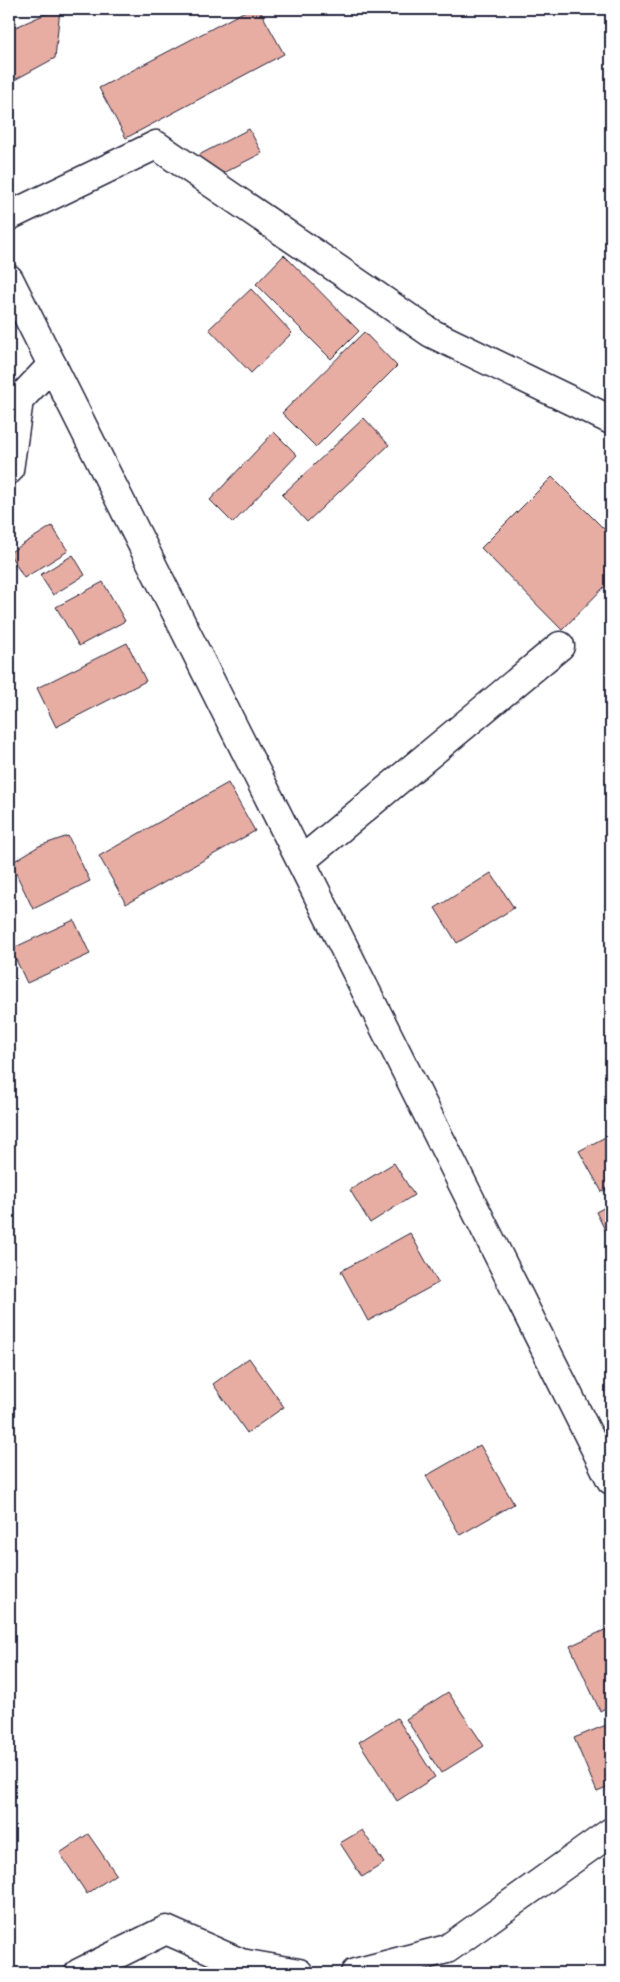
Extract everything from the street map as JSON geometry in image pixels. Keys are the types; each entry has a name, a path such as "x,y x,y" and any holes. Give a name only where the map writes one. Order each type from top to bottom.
{"street":[{"path":"9,216 156,145 431,333 611,420"},
{"path":"9,279 611,1480"},
{"path":"9,470 18,400 52,365"},
{"path":"301,861 560,646"},
{"path":"355,1973 447,1950 611,1832"},
{"path":"79,1973 166,1930 241,1963 299,1973"}],"building":[{"path":"60,9 55,58 9,83 9,30"},
{"path":"249,9 259,9 284,54 126,138 99,88"},
{"path":"249,129 262,153 217,176 197,156"},
{"path":"284,255 359,331 331,359 256,284"},
{"path":"251,289 292,333 251,373 209,329"},
{"path":"364,332 397,366 316,447 282,413"},
{"path":"364,418 389,445 307,522 282,495"},
{"path":"274,432 297,455 233,523 210,500"},
{"path":"552,477 611,536 611,580 562,630 481,548"},
{"path":"52,526 68,551 24,578 9,553"},
{"path":"73,555 85,575 53,595 40,575"},
{"path":"103,582 125,621 79,646 56,607"},
{"path":"127,643 146,681 56,727 37,688"},
{"path":"228,783 255,831 126,904 99,856"},
{"path":"68,836 90,881 33,909 11,863 39,846"},
{"path":"491,873 514,908 457,943 435,908"},
{"path":"74,920 90,954 27,983 11,949"},
{"path":"611,1134 611,1187 602,1192 579,1151"},
{"path":"394,1163 414,1195 370,1223 350,1190"},
{"path":"611,1204 611,1242 596,1212"},
{"path":"410,1233 438,1283 368,1321 341,1271"},
{"path":"249,1358 284,1407 247,1433 213,1384"},
{"path":"480,1445 514,1504 460,1535 426,1476"},
{"path":"611,1627 611,1705 600,1711 570,1646"},
{"path":"448,1692 484,1746 441,1773 406,1719"},
{"path":"397,1718 435,1777 397,1801 359,1742"},
{"path":"611,1723 611,1786 597,1792 574,1738"},
{"path":"362,1830 384,1863 362,1877 340,1843"},
{"path":"88,1834 116,1874 87,1894 60,1853"}]}
